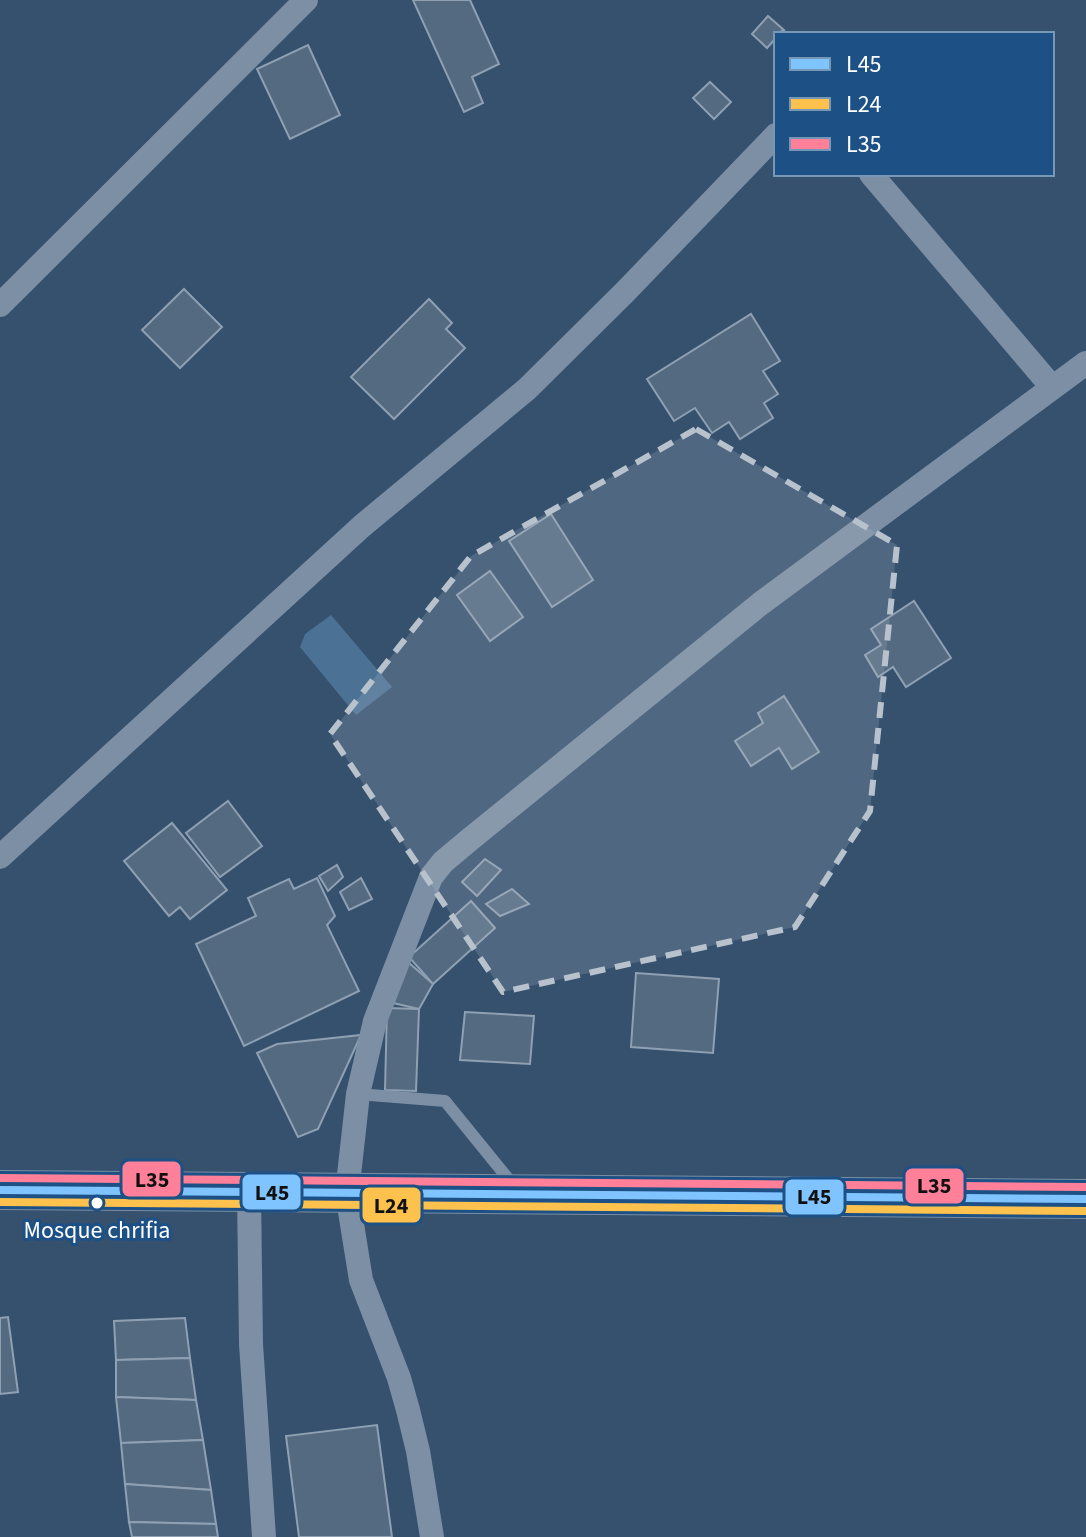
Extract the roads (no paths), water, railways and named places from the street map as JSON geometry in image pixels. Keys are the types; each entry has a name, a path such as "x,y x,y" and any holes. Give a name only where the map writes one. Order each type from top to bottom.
{"main road":[{"path":"0,1190 1086,1199"}],"street":[{"path":"0,305 306,0"},
{"path":"0,857 362,526 527,389 774,137"},
{"path":"873,176 1052,387"},
{"path":"432,1537 408,1410 394,1364 361,1280 347,1193 358,1094 375,1021 423,894 443,862 760,604 1086,363"},
{"path":"249,1192 251,1344 264,1537"}],"lane":[{"path":"358,1094 445,1101 522,1194"}],"water":[{"path":"331,615 392,687 356,715 300,647 305,634"}],"place":[{"name":"Mosque chrifia","path":"97,1203"}]}
